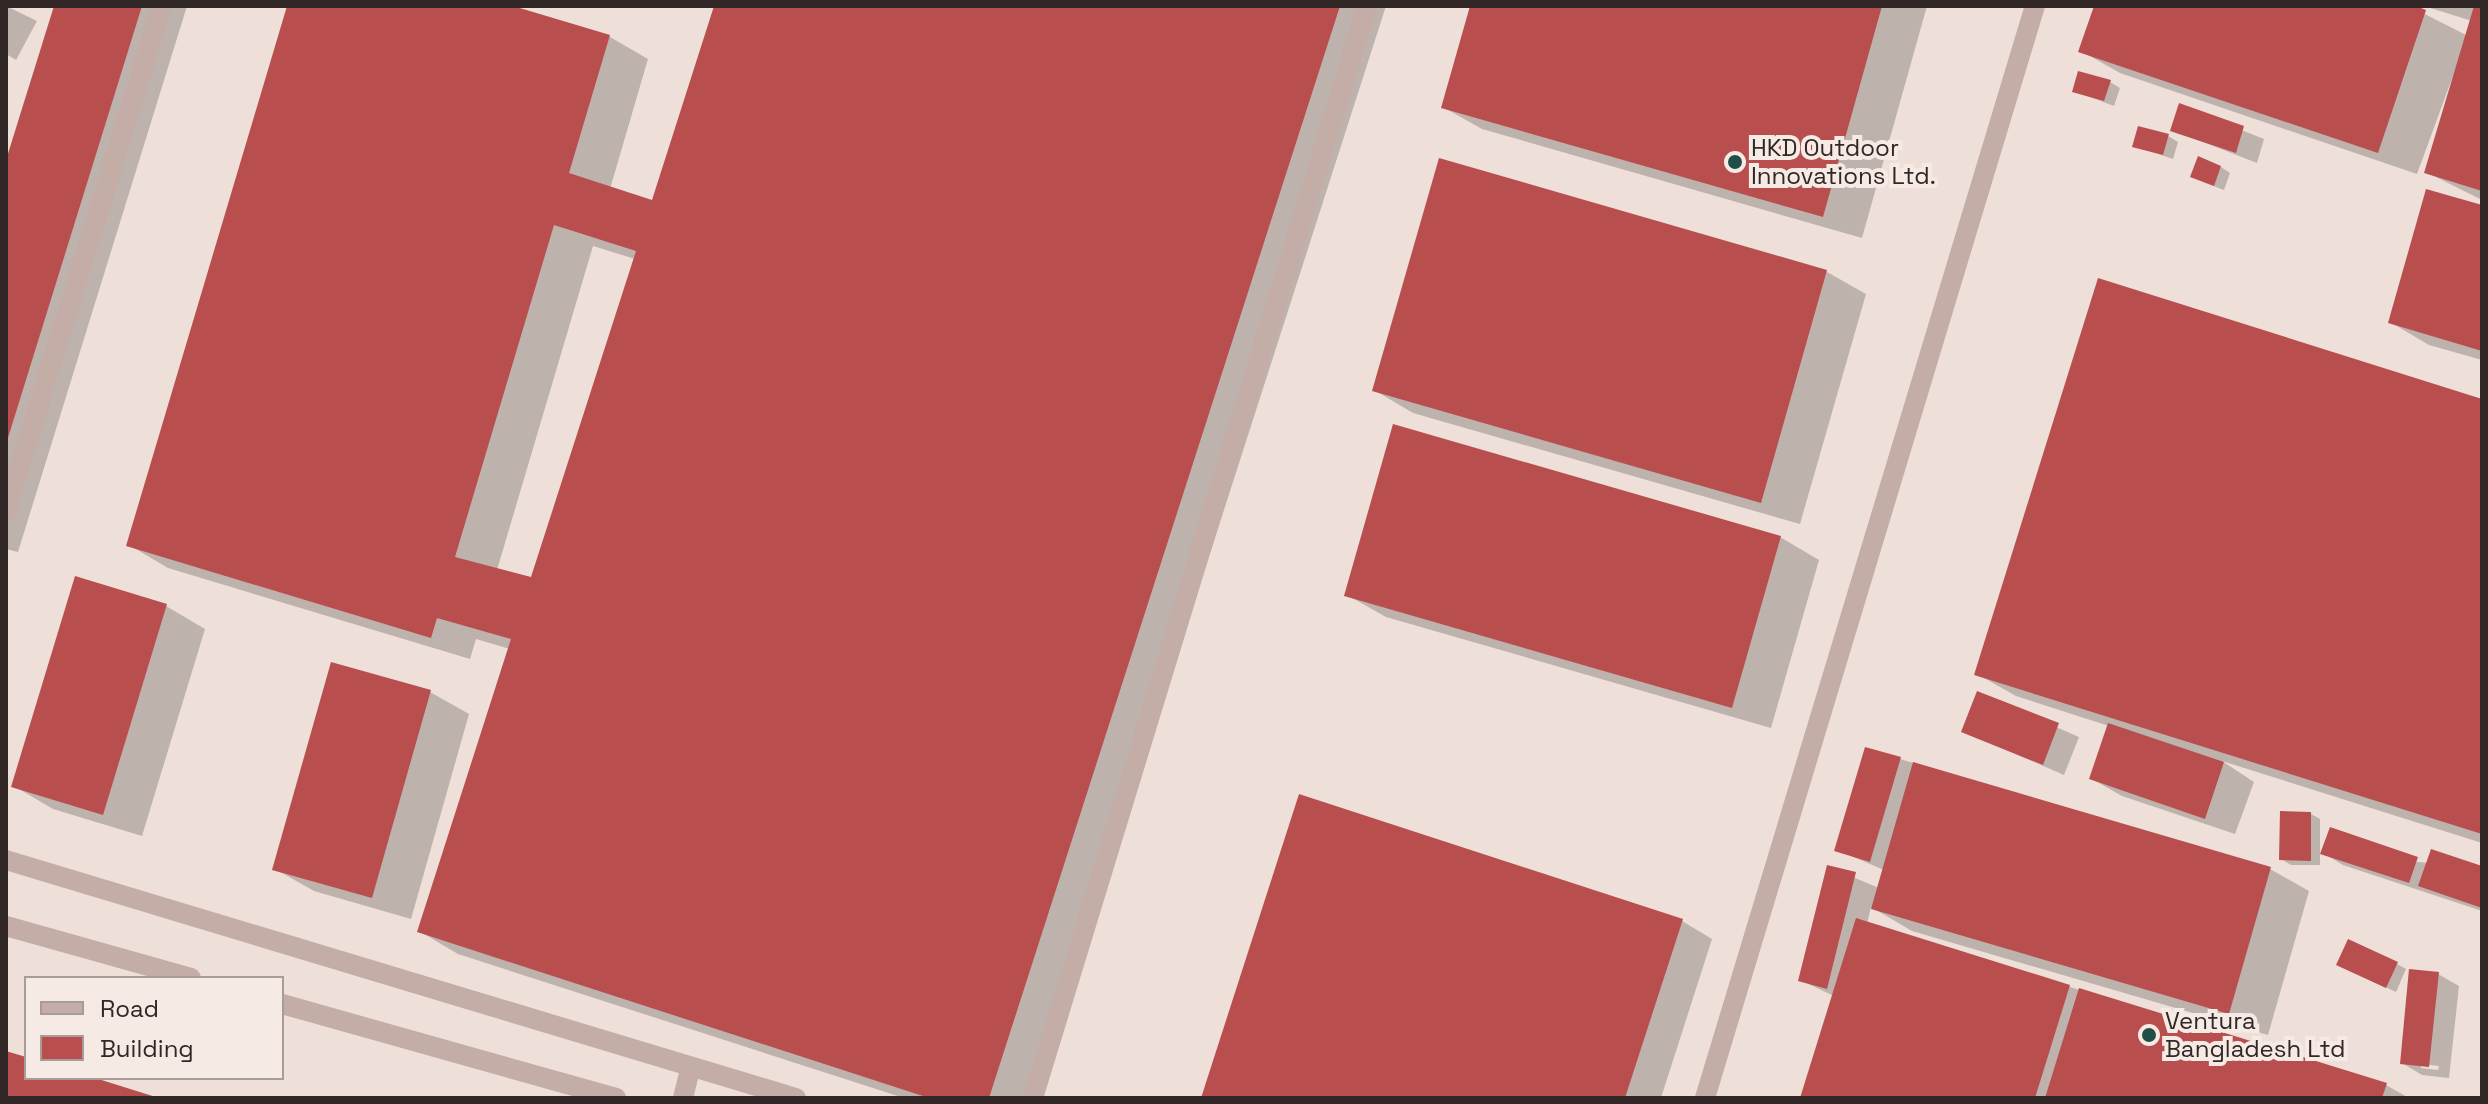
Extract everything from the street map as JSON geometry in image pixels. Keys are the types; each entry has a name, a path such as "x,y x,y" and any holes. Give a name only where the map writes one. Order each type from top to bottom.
{"street":[{"path":"6,511 162,6"},
{"path":"1033,1098 1367,6"},
{"path":"1705,1098 2035,6"},
{"path":"6,860 796,1098"},
{"path":"6,926 184,976"},
{"path":"284,1005 616,1098"},
{"path":"683,1098 691,1067"}],"building":[{"path":"54,6 142,6 7,441 6,160"},
{"path":"287,6 513,6 610,35 569,173 652,200 714,6 1340,6 989,1098 929,1098 417,932 511,639 437,618 431,638 126,546","holes":["554,225 636,251 531,577 455,557"]},
{"name":"HKD Outdoor Innovations Ltd.","path":"1470,6 1882,6 1823,217 1441,108"},
{"path":"2094,6 2416,6 2426,10 2378,153 2078,52"},
{"path":"2474,6 2482,6 2482,191 2424,173"},
{"path":"2078,71 2111,80 2104,101 2072,92"},
{"path":"2179,103 2244,126 2236,153 2170,131"},
{"path":"2138,126 2169,134 2163,155 2132,147"},
{"path":"2198,156 2221,166 2214,186 2190,177"},
{"path":"1439,158 1827,270 1761,503 1372,391"},
{"path":"2426,189 2482,205 2482,351 2388,323"},
{"path":"2098,278 2482,399 2482,834 1974,675"},
{"path":"1393,424 1781,536 1732,708 1344,596"},
{"path":"75,576 167,604 103,815 11,787"},
{"path":"331,662 431,690 372,898 272,870"},
{"path":"1977,691 2059,723 2043,765 1961,732"},
{"path":"2108,723 2224,762 2205,819 2089,779"},
{"path":"1865,747 1901,757 1870,862 1834,851"},
{"path":"1913,762 2271,867 2229,1014 1871,909"},
{"path":"1299,794 1683,919 1625,1098 1201,1098"},
{"path":"2280,811 2311,812 2311,861 2279,860"},
{"path":"2330,827 2418,857 2409,883 2320,854"},
{"path":"2431,849 2482,866 2482,908 2418,886"},
{"path":"1827,865 1856,872 1827,989 1798,981"},
{"path":"1856,918 2070,985 2035,1098 1800,1098"},
{"path":"2348,939 2398,962 2386,988 2336,965"},
{"path":"2409,969 2439,972 2429,1067 2400,1064"},
{"name":"Ventura Bangladesh Ltd","path":"2079,988 2387,1083 2382,1098 2045,1098"},
{"path":"6,1051 24,1056 24,1080 101,1080 159,1098 6,1098"}],"place":[{"name":"HKD Outdoor Innovations Ltd.","path":"1735,162"},
{"name":"Ventura Bangladesh Ltd","path":"2149,1035"}]}
